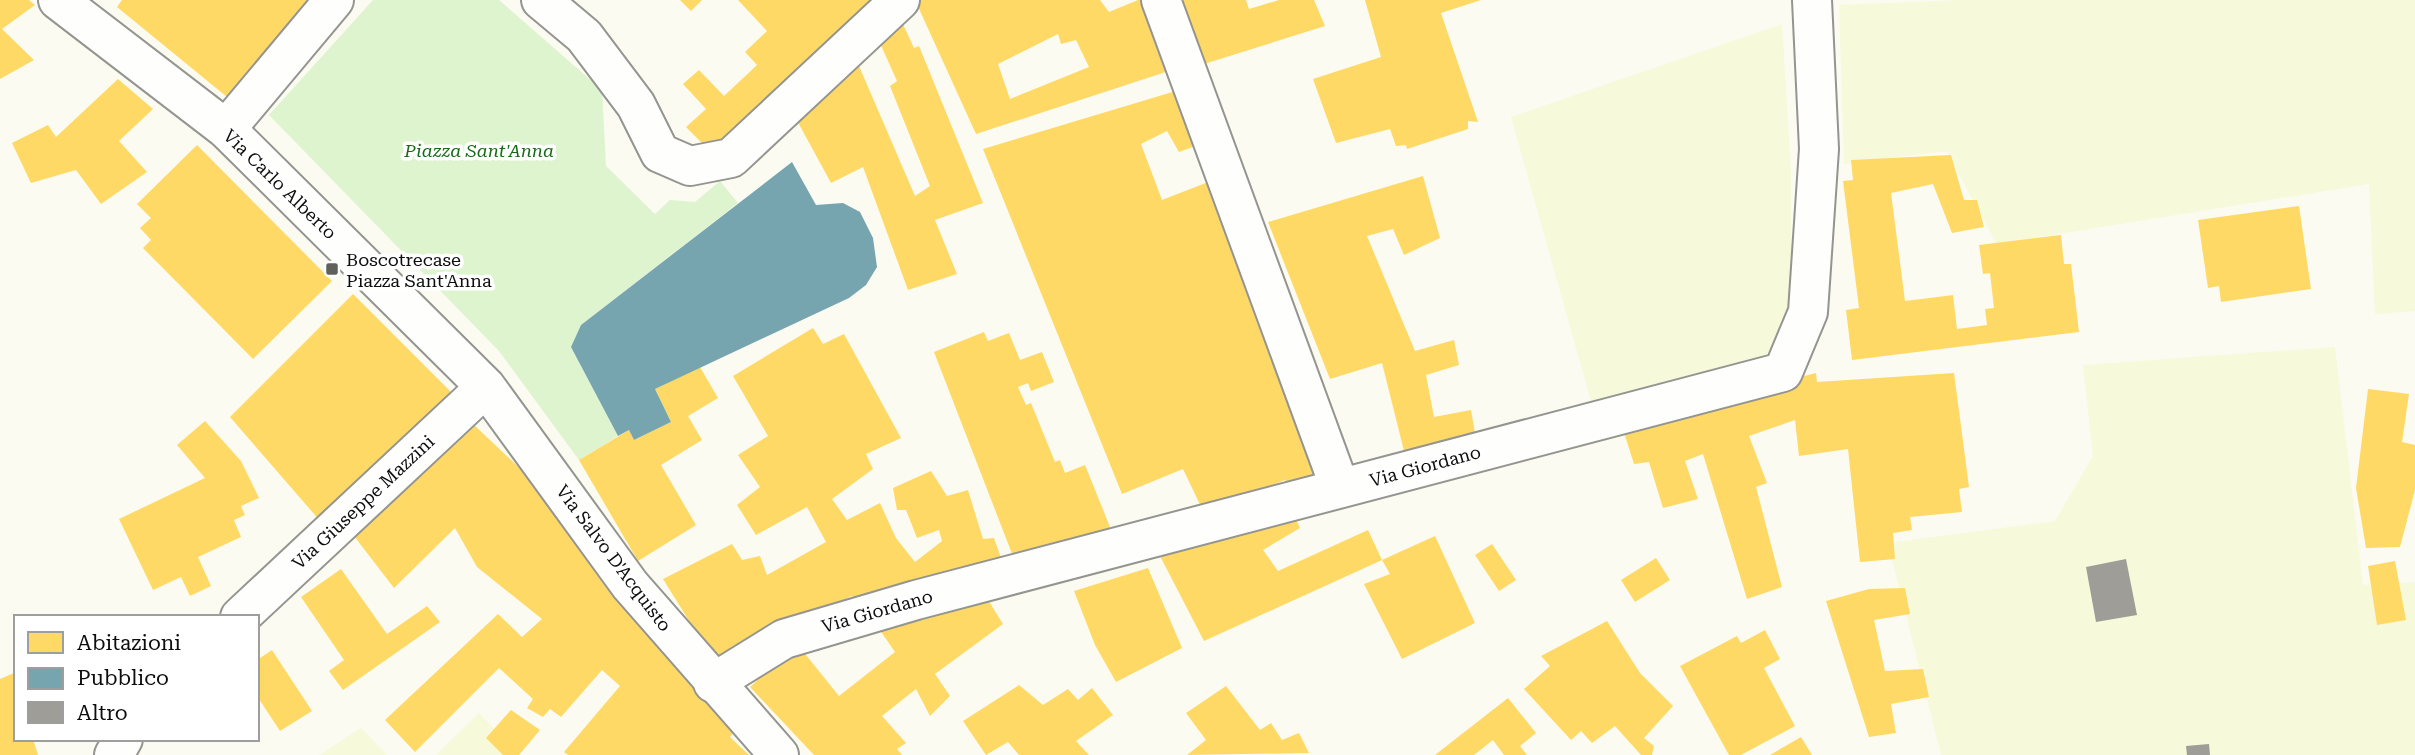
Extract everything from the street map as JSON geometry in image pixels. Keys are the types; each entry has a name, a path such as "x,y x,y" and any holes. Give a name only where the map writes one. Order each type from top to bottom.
{"street":[{"name":"Via Carlo Alberto","path":"58,0 226,129 485,387"},
{"path":"226,129 334,0"},
{"path":"541,0 584,18 636,106 660,153 690,166 731,158 900,0"},
{"path":"1161,0 1340,488"},
{"name":"Via Giordano","path":"713,683 784,639 916,600 1783,372 1808,312 1819,149 1812,0"},
{"name":"Via Giuseppe Mazzini","path":"242,615 485,387"},
{"name":"Via Salvo D'Acquisto","path":"485,387 630,586 779,755"}],"green space":[{"name":"Piazza Sant'Anna","path":"373,0 499,0 602,90 606,166 655,214 670,200 695,202 720,181 738,203 581,325 571,347 618,436 579,460 499,351 269,115"},
{"path":"1962,0 2415,0 2415,311 2375,314 2369,184 1997,244 1946,151 1844,164 1839,5"},
{"path":"1782,24 1791,171 1791,300 1765,360 1592,405 1511,117"},
{"path":"2335,347 2363,585 2415,582 2415,755 1941,755 1888,543 2055,521 2093,456 2083,365"},
{"path":"479,713 520,755 436,755"},
{"path":"361,728 387,755 319,755"}],"building: Abitazioni":[{"path":"0,0 29,0 35,5 2,29 34,60 0,79"},
{"path":"122,0 310,0 227,97 117,7"},
{"path":"680,0 702,0 691,11"},
{"path":"738,0 883,0 721,149 701,142 686,127 706,109 683,84 699,70 724,96 757,65 745,52 767,31"},
{"path":"915,0 1100,0 1109,12 1138,0 1152,0 1178,68 976,134","holes":["1058,34 1061,44 1076,40 1089,67 1010,99 998,64"]},
{"path":"1178,0 1246,0 1249,9 1279,0 1314,0 1325,26 1204,64"},
{"path":"1365,0 1481,0 1441,13 1478,122 1468,121 1468,129 1407,149 1406,145 1396,146 1390,129 1336,143 1313,79 1381,57"},
{"path":"901,20 914,48 919,46 983,203 935,220 957,274 908,290 863,167 831,183 794,115 856,59 915,196 930,186 890,86 897,81 879,41"},
{"path":"118,79 153,109 119,141 147,172 101,204 76,170 31,183 12,143 48,125 56,137"},
{"path":"1189,87 1209,141 1179,152 1167,131 1141,144 1162,200 1221,177 1326,479 1290,489 1285,480 1204,513 1183,469 1122,494 983,149"},
{"path":"197,145 332,281 253,359 143,248 151,240 140,228 151,218 137,204"},
{"path":"1951,155 1964,200 1977,200 1984,227 1952,233 1933,184 1891,193 1905,301 1953,295 1957,329 1987,325 1985,309 1994,308 1990,273 1983,274 1979,245 2061,235 2064,264 2071,264 2079,332 1852,360 1846,310 1859,308 1843,181 1853,180 1851,160"},
{"path":"1423,176 1440,238 1404,255 1393,229 1367,236 1415,351 1454,340 1459,365 1426,375 1434,417 1471,410 1475,433 1405,455 1382,363 1330,379 1268,222"},
{"path":"2299,206 2311,289 2221,302 2219,286 2208,288 2198,220"},
{"path":"353,294 455,396 321,522 230,417"},
{"path":"813,328 823,344 844,334 901,438 866,454 873,469 832,499 847,520 880,503 896,538 915,562 942,541 939,530 917,538 906,510 897,510 893,488 931,471 947,496 968,490 983,539 994,538 1005,569 861,613 852,596 714,661 663,579 732,544 742,560 760,556 767,575 826,542 807,507 756,535 737,505 760,487 738,455 768,436 733,376"},
{"path":"984,332 988,341 1009,333 1020,360 1042,352 1054,382 1031,391 1028,383 1018,387 1026,405 1031,403 1055,462 1060,460 1065,473 1085,465 1110,527 1105,543 1016,564 934,352"},
{"path":"700,367 718,398 688,416 702,440 661,465 696,525 638,561 579,460 629,430 634,440 671,422 655,389"},
{"path":"1816,373 1817,382 1954,373 1969,487 1959,489 1962,512 1910,517 1912,530 1893,533 1895,559 1860,562 1848,449 1799,456 1795,420 1749,436 1767,483 1756,487 1782,587 1747,599 1703,454 1685,461 1698,499 1663,508 1649,462 1634,464 1621,423"},
{"path":"2368,389 2409,394 2402,442 2415,445 2415,490 2400,547 2366,548 2356,488"},
{"path":"205,421 241,461 259,498 241,506 245,515 234,520 241,537 198,557 211,586 190,596 181,577 153,590 119,519 205,478 177,445"},
{"path":"472,423 548,495 738,727 730,737 749,755 568,755 564,752 620,686 602,670 561,717 550,709 543,717 527,708 533,699 499,668 415,752 385,720 498,614 522,637 542,619 477,567 455,528 394,588 354,536"},
{"path":"1291,508 1300,528 1263,550 1278,571 1368,530 1382,560 1204,641 1160,556"},
{"path":"1435,536 1475,623 1402,659 1364,584 1390,574 1382,560"},
{"path":"1492,544 1516,580 1499,591 1475,555"},
{"path":"1656,558 1670,580 1635,602 1621,580"},
{"path":"2395,561 2406,620 2377,625 2368,566"},
{"path":"1148,568 1182,648 1116,682 1095,645 1074,591"},
{"path":"341,569 387,634 427,606 440,622 343,690 329,671 344,660 301,597"},
{"path":"1905,588 1910,614 1874,620 1885,671 1923,669 1929,697 1891,704 1896,733 1869,737 1826,601 1869,589"},
{"path":"985,595 1003,624 935,674 950,696 930,716 916,689 882,716 906,743 897,749 902,755 814,755 750,687 788,652 802,650 839,696 895,652 875,623"},
{"path":"1607,621 1640,673 1673,706 1644,738 1654,746 1652,755 1641,755 1615,726 1592,743 1581,731 1571,740 1524,689 1550,666 1541,656"},
{"path":"1765,630 1780,659 1764,668 1795,726 1741,755 1729,755 1680,666 1737,636 1741,643"},
{"path":"272,650 312,711 280,731 259,699 259,659"},
{"path":"14,673 14,741 34,741 38,755 0,755 0,679"},
{"path":"1019,685 1043,705 1068,689 1078,700 1092,688 1113,715 1076,741 1089,755 1019,755 1008,742 986,755 963,721"},
{"path":"1226,686 1260,730 1271,723 1282,740 1299,733 1309,753 1187,755 1206,740 1186,713"},
{"path":"1508,698 1536,733 1520,746 1527,755 1504,755 1493,740 1474,755 1435,755"},
{"path":"511,710 540,730 519,755 503,755 486,738"},
{"path":"1801,737 1812,755 1770,755"}],"building: Pubblico":[{"path":"792,162 816,205 843,203 860,212 873,238 877,267 866,285 849,298 655,389 671,422 634,440 629,430 618,436 571,347 581,325"}],"building: Altro":[{"path":"2126,559 2137,615 2096,622 2086,567"},
{"path":"2209,744 2210,755 2187,755 2186,746"}],"place":[{"name":"Boscotrecase Piazza Sant'Anna","path":"332,269"}]}
